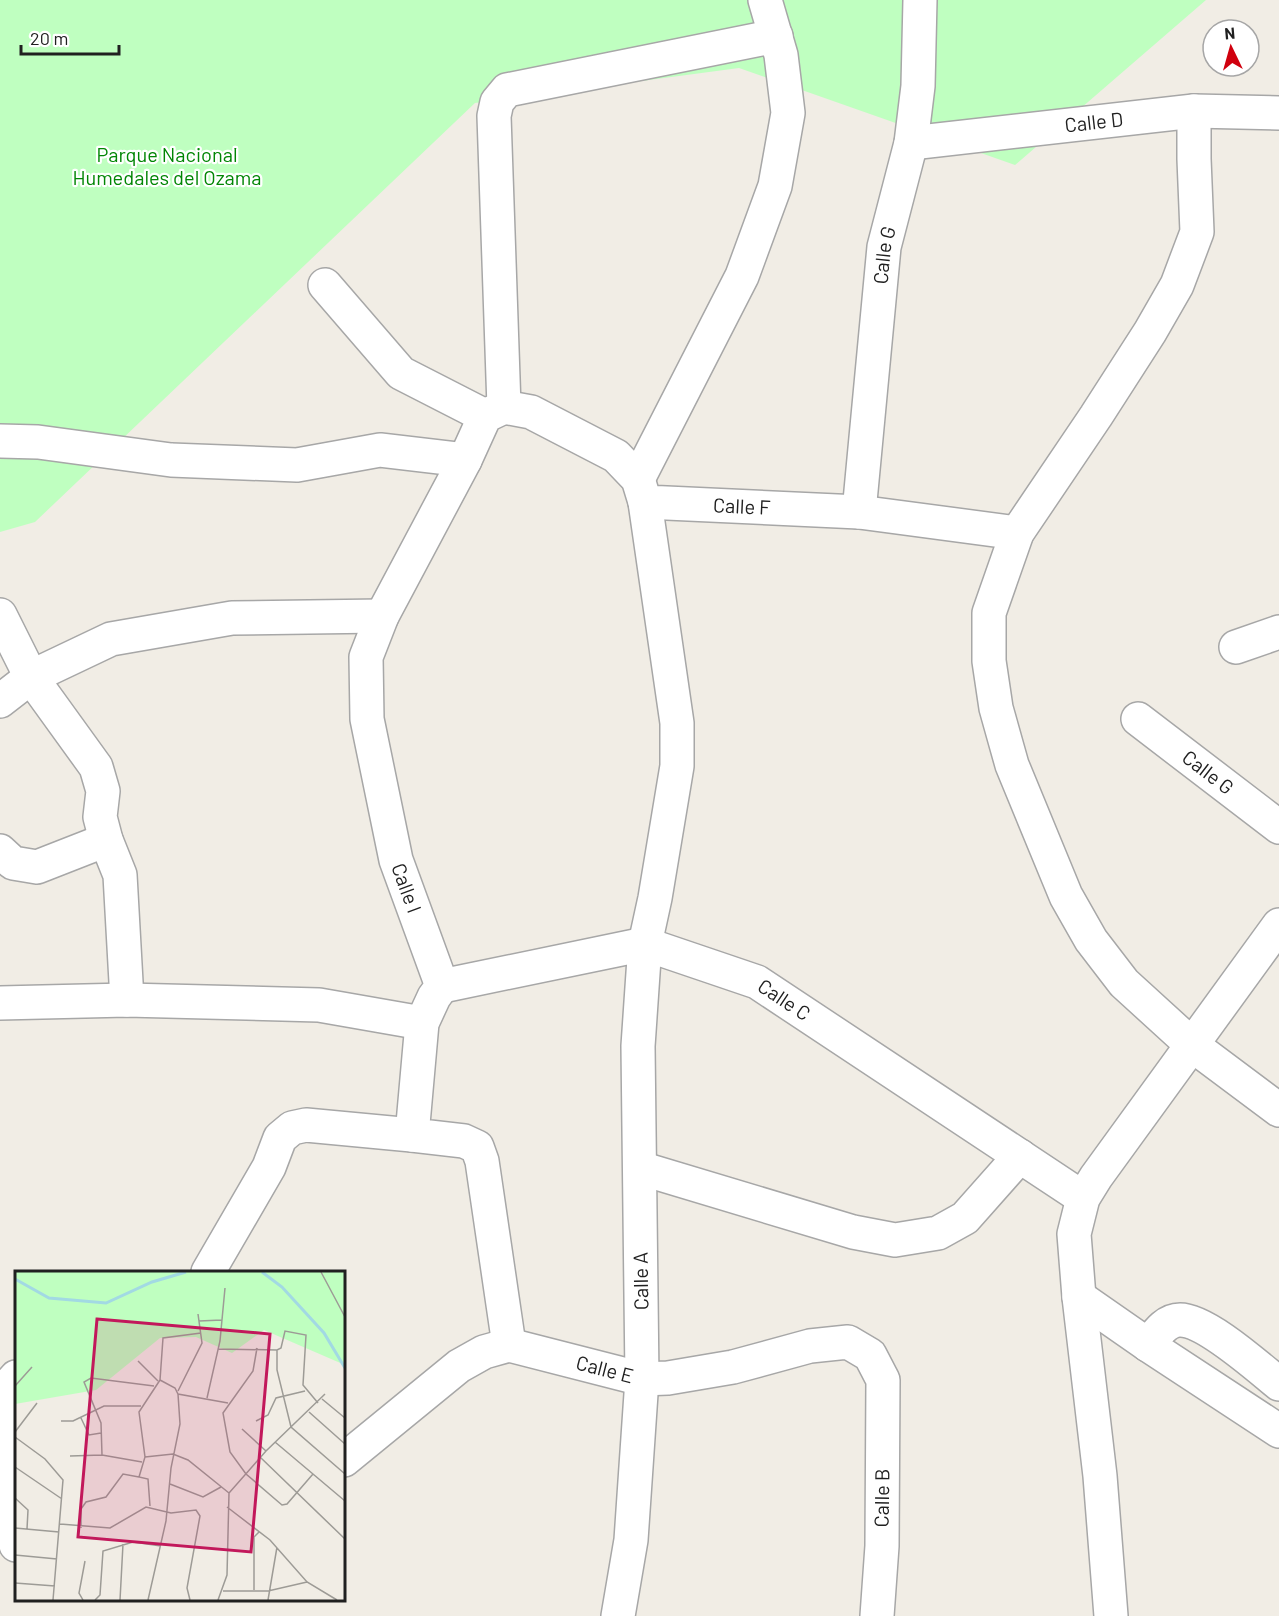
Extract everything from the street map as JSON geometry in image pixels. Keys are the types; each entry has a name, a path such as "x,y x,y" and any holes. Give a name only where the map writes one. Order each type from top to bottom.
{"street":[{"path":"325,285 401,373 494,411 531,412 616,456 642,491 742,276 775,186 788,113 782,55 765,0"},
{"name":"Calle G","path":"859,512 884,247 911,143 918,86 920,0"},
{"path":"494,411 494,116 497,102 507,90 776,36"},
{"path":"1194,111 1197,232 1177,285 1150,332 1017,533 989,613 989,661 996,708 1012,765 1066,896 1091,940 1124,983 1192,1045 1279,1110"},
{"name":"Calle D","path":"911,143 1194,111 1279,113"},
{"name":"Calle I","path":"442,986 396,860 367,719 366,657 382,616 465,460 494,411"},
{"path":"0,441 38,442 171,460 297,465 380,450 465,460"},
{"name":"Calle F","path":"642,491 859,512 1017,533"},
{"name":"Calle A","path":"618,1616 631,1540 642,1378 638,1046 645,944 655,898 676,766 677,723 642,491"},
{"path":"0,615 31,677 96,767 103,791 100,817 106,840 120,874 127,1000"},
{"path":"0,701 31,677 111,639 232,618 382,616"},
{"path":"1236,646 1279,632"},
{"name":"Calle G","path":"1138,719 1279,827"},
{"path":"0,851 13,863 37,867 106,840"},
{"path":"1111,1616 1100,1476 1074,1234 1083,1198 1096,1177 1279,925"},
{"path":"412,1135 422,1023 434,997 442,986 645,944"},
{"name":"Calle C","path":"645,944 757,982 1083,1198"},
{"path":"0,1003 127,1000 319,1005 422,1023"},
{"path":"209,1271 269,1167 280,1138 292,1128 306,1125 412,1135 464,1141 477,1147 482,1161 509,1345 484,1352 459,1366 345,1459"},
{"path":"640,1168 853,1232 895,1240 938,1233 965,1218 1020,1156"},
{"path":"1079,1296 1148,1345 1279,1431"},
{"path":"1148,1345 1165,1325 1180,1320 1195,1324 1209,1330 1279,1384"},
{"name":"Calle E","path":"509,1345 642,1378 668,1378 733,1367 810,1346 848,1342 870,1355 884,1380"},
{"path":"15,1378 9,1385 4,1410 15,1536"},
{"name":"Calle B","path":"877,1616 882,1546 884,1380"}],"green space":[{"name":"Parque Nacional Humedales del Ozama","path":"0,0 1206,0 1015,165 739,68 475,103 35,522 0,532"}]}
